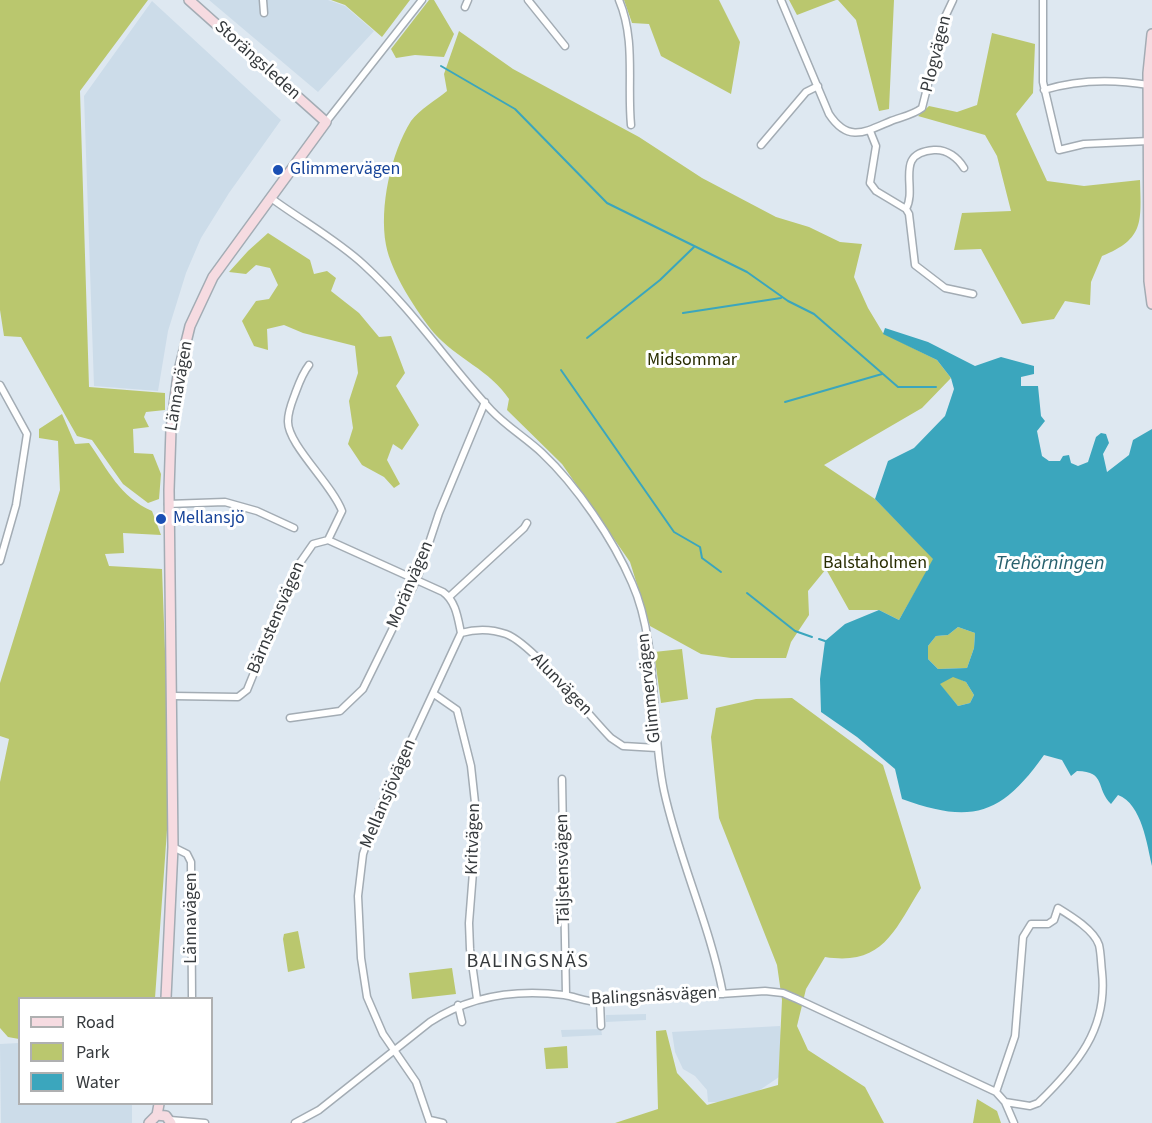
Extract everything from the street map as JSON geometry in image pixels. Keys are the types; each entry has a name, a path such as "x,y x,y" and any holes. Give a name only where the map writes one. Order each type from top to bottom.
{"main road":[{"name":"Storängsleden","path":"189,0 326,122"},
{"path":"1152,34 1149,85 1149,282 1152,304"},
{"name":"Lännavägen","path":"166,997 173,847 173,696 168,504 171,429 178,375 190,326 213,277 326,122"},
{"path":"149,1123 166,1119 159,1105"}],"street":[{"path":"263,0 264,14"},
{"name":"Lännavägen","path":"326,122 422,0"},
{"path":"465,7 468,0"},
{"path":"528,0 565,46"},
{"path":"619,0 627,23 630,44 628,104 631,125"},
{"path":"781,0 835,123 847,131 870,131 876,146 870,183 876,191 906,208 909,214 915,265 945,288 973,294"},
{"name":"Plogvägen","path":"870,131 922,108 945,16 953,0"},
{"path":"1043,0 1044,90 1059,150 1084,144 1149,141"},
{"path":"1044,90 1096,80 1149,85"},
{"path":"761,145 806,92 818,86"},
{"path":"906,208 910,198 907,173 911,161 919,153 936,149 957,157 964,168"},
{"name":"Glimmervägen","path":"271,198 347,250 366,267 402,304 484,402 565,477 608,537 633,584 648,642 657,748 665,793 717,959 723,994"},
{"path":"309,365 303,373 287,423 296,442 336,495 342,511 328,540 417,579 449,597 460,633"},
{"path":"0,386 27,434 16,505 0,561"},
{"name":"Moränvägen","path":"290,718 336,713 355,700 363,689 417,579 439,513 484,402"},
{"path":"168,504 225,502 257,511 294,528"},
{"path":"449,597 524,528 527,522"},
{"name":"Bärnstensvägen","path":"173,696 238,697 247,690 300,561 313,544 328,540"},
{"name":"Alunvägen","path":"460,633 471,630 508,634 526,648 612,738 623,746 657,748"},
{"name":"Mellansjövägen","path":"443,1123 430,1121 416,1082 378,1025 365,986 358,915 363,854 376,816 434,694 460,633"},
{"name":"Kritvägen","path":"434,694 458,710 473,781 477,821 470,942 477,999"},
{"name":"Täljstensvägen","path":"562,779 566,995"},
{"name":"Lännavägen","path":"173,847 187,854 191,862 192,997"},
{"path":"996,1092 1015,1036 1023,937 1031,924 1048,924 1054,920 1058,908 1079,923 1098,943 1104,996 1095,1031 1078,1059 1038,1103 1030,1106 1005,1102"},
{"name":"Balingsnäsvägen","path":"295,1123 319,1110 430,1022 458,1005 477,999 524,993 566,995 584,1001 600,1002 723,994 783,993 996,1092 1005,1102 1014,1123"},
{"path":"600,1002 601,1026"},
{"path":"458,1005 462,1022"},
{"path":"166,1119 205,1123"}],"shaded area":[{"path":"209,0 328,0 345,6 374,31 318,92"},
{"path":"152,1 281,120 229,193 201,238 186,273 168,331 158,391 94,386 84,96"},
{"path":"646,1014 646,1020 606,1022 606,1015"},
{"path":"780,1026 785,1073 742,1102 708,1102 707,1090 695,1076 683,1069 675,1052 672,1032"},
{"path":"601,1029 602,1035 562,1037 561,1030"},
{"path":"18,1043 18,1105 132,1105 132,1123 1,1123 0,1044"}],"green space":[{"path":"0,0 148,0 80,91 89,387 165,393 165,410 146,412 144,417 149,427 133,429 134,453 153,454 161,474 159,499 148,503 123,484 92,440 77,436 21,337 4,336 0,310"},
{"path":"331,0 410,0 382,37 345,5"},
{"path":"429,0 434,0 454,34 444,57 415,55 396,58 391,49"},
{"path":"624,0 719,0 740,42 731,94 661,56 649,24 632,23"},
{"path":"789,0 836,0 797,15"},
{"path":"838,0 894,0 889,109 879,111 856,20"},
{"name":"Midsommar","path":"459,31 513,69 639,137 702,178 776,217 809,227 840,242 862,244 854,277 868,308 883,333 937,360 951,378 922,408 824,465 875,499 934,559 899,620 879,610 849,610 826,569 808,591 809,615 791,642 786,658 731,658 701,654 650,626 630,562 562,464 507,410 509,399 502,389 434,333 405,291 389,256 384,230 384,214 392,164 404,134 414,117 447,91 444,74"},
{"path":"992,33 1035,44 1033,93 1016,114 1047,181 1084,186 1140,180 1141,207 1138,227 1126,243 1102,256 1091,282 1090,305 1065,301 1054,319 1022,324 981,249 954,250 962,213 1011,211 997,156 985,135 918,116 929,106 957,112 977,105"},
{"path":"268,233 310,260 314,274 327,271 336,278 331,291 359,313 379,337 391,336 405,373 396,386 419,425 402,450 393,444 387,460 400,484 394,488 384,477 362,465 348,444 353,428 349,401 358,373 355,346 303,333 284,325 267,329 268,350 254,346 242,321 256,301 269,299 278,285 270,268 256,265 246,274 229,272"},
{"path":"62,414 75,444 89,443 123,490 152,511 161,535 123,533 124,553 105,554 109,566 162,569 170,788 155,997 18,997 18,1039 8,1037 0,1028 0,782 9,739 0,736 0,683 60,490 58,441 39,438 39,429"},
{"path":"958,627 975,633 974,648 967,668 938,669 928,659 928,646 936,636 948,635"},
{"path":"682,649 688,699 661,703 654,652"},
{"path":"953,676 966,682 974,695 970,703 958,706 939,684"},
{"path":"792,698 883,765 921,888 894,931 874,950 861,956 825,957 806,989 797,1026 808,1050 865,1087 884,1123 615,1123 658,1109 656,1031 666,1030 677,1073 707,1105 778,1085 782,1000 777,965 719,818 711,737 716,708 756,699"},
{"path":"298,931 305,968 288,972 284,934"},
{"path":"452,968 456,994 412,999 409,973"},
{"path":"567,1046 568,1068 546,1069 544,1048"},
{"path":"977,1099 997,1111 1001,1123 973,1123"}],"water":[{"name":"Trehörningen","path":"885,328 928,342 975,366 1001,357 1034,366 1034,374 1021,377 1021,386 1038,386 1041,416 1045,421 1037,431 1042,456 1049,461 1060,461 1063,456 1069,455 1071,463 1078,466 1088,462 1096,437 1101,433 1106,434 1109,443 1103,454 1107,472 1129,455 1133,440 1152,429 1152,866 1142,826 1133,807 1118,795 1111,804 1093,774 1077,771 1071,776 1062,760 1044,755 1013,791 983,809 966,812 926,807 902,799 895,769 857,737 821,712 820,679 825,641 845,624 879,610 899,620 933,559 875,499 888,461 914,448 945,416 954,389 951,378 937,360 883,334","holes":["958,627 975,633 974,648 967,668 938,669 928,659 928,646 936,636 948,635","953,677 966,682 974,695 970,703 958,706 940,684"]}],"waterway":[{"path":"441,66 515,109 607,203 747,272 788,301 814,314 898,387 936,387"},
{"path":"587,338 660,280 694,247"},
{"path":"683,313 781,298"},
{"path":"561,370 674,532 700,547 702,558 721,572"},
{"path":"785,402 882,374"},
{"path":"747,593 795,631 812,637"},
{"path":"819,639 825,641"}],"place":[{"name":"Glimmervägen","path":"278,170"},
{"name":"Mellansjö","path":"161,519"}],"district":[{"name":"BALINGSNÄS","path":"528,963"}],"park label":[{"name":"Balstaholmen","path":"875,564"}]}
